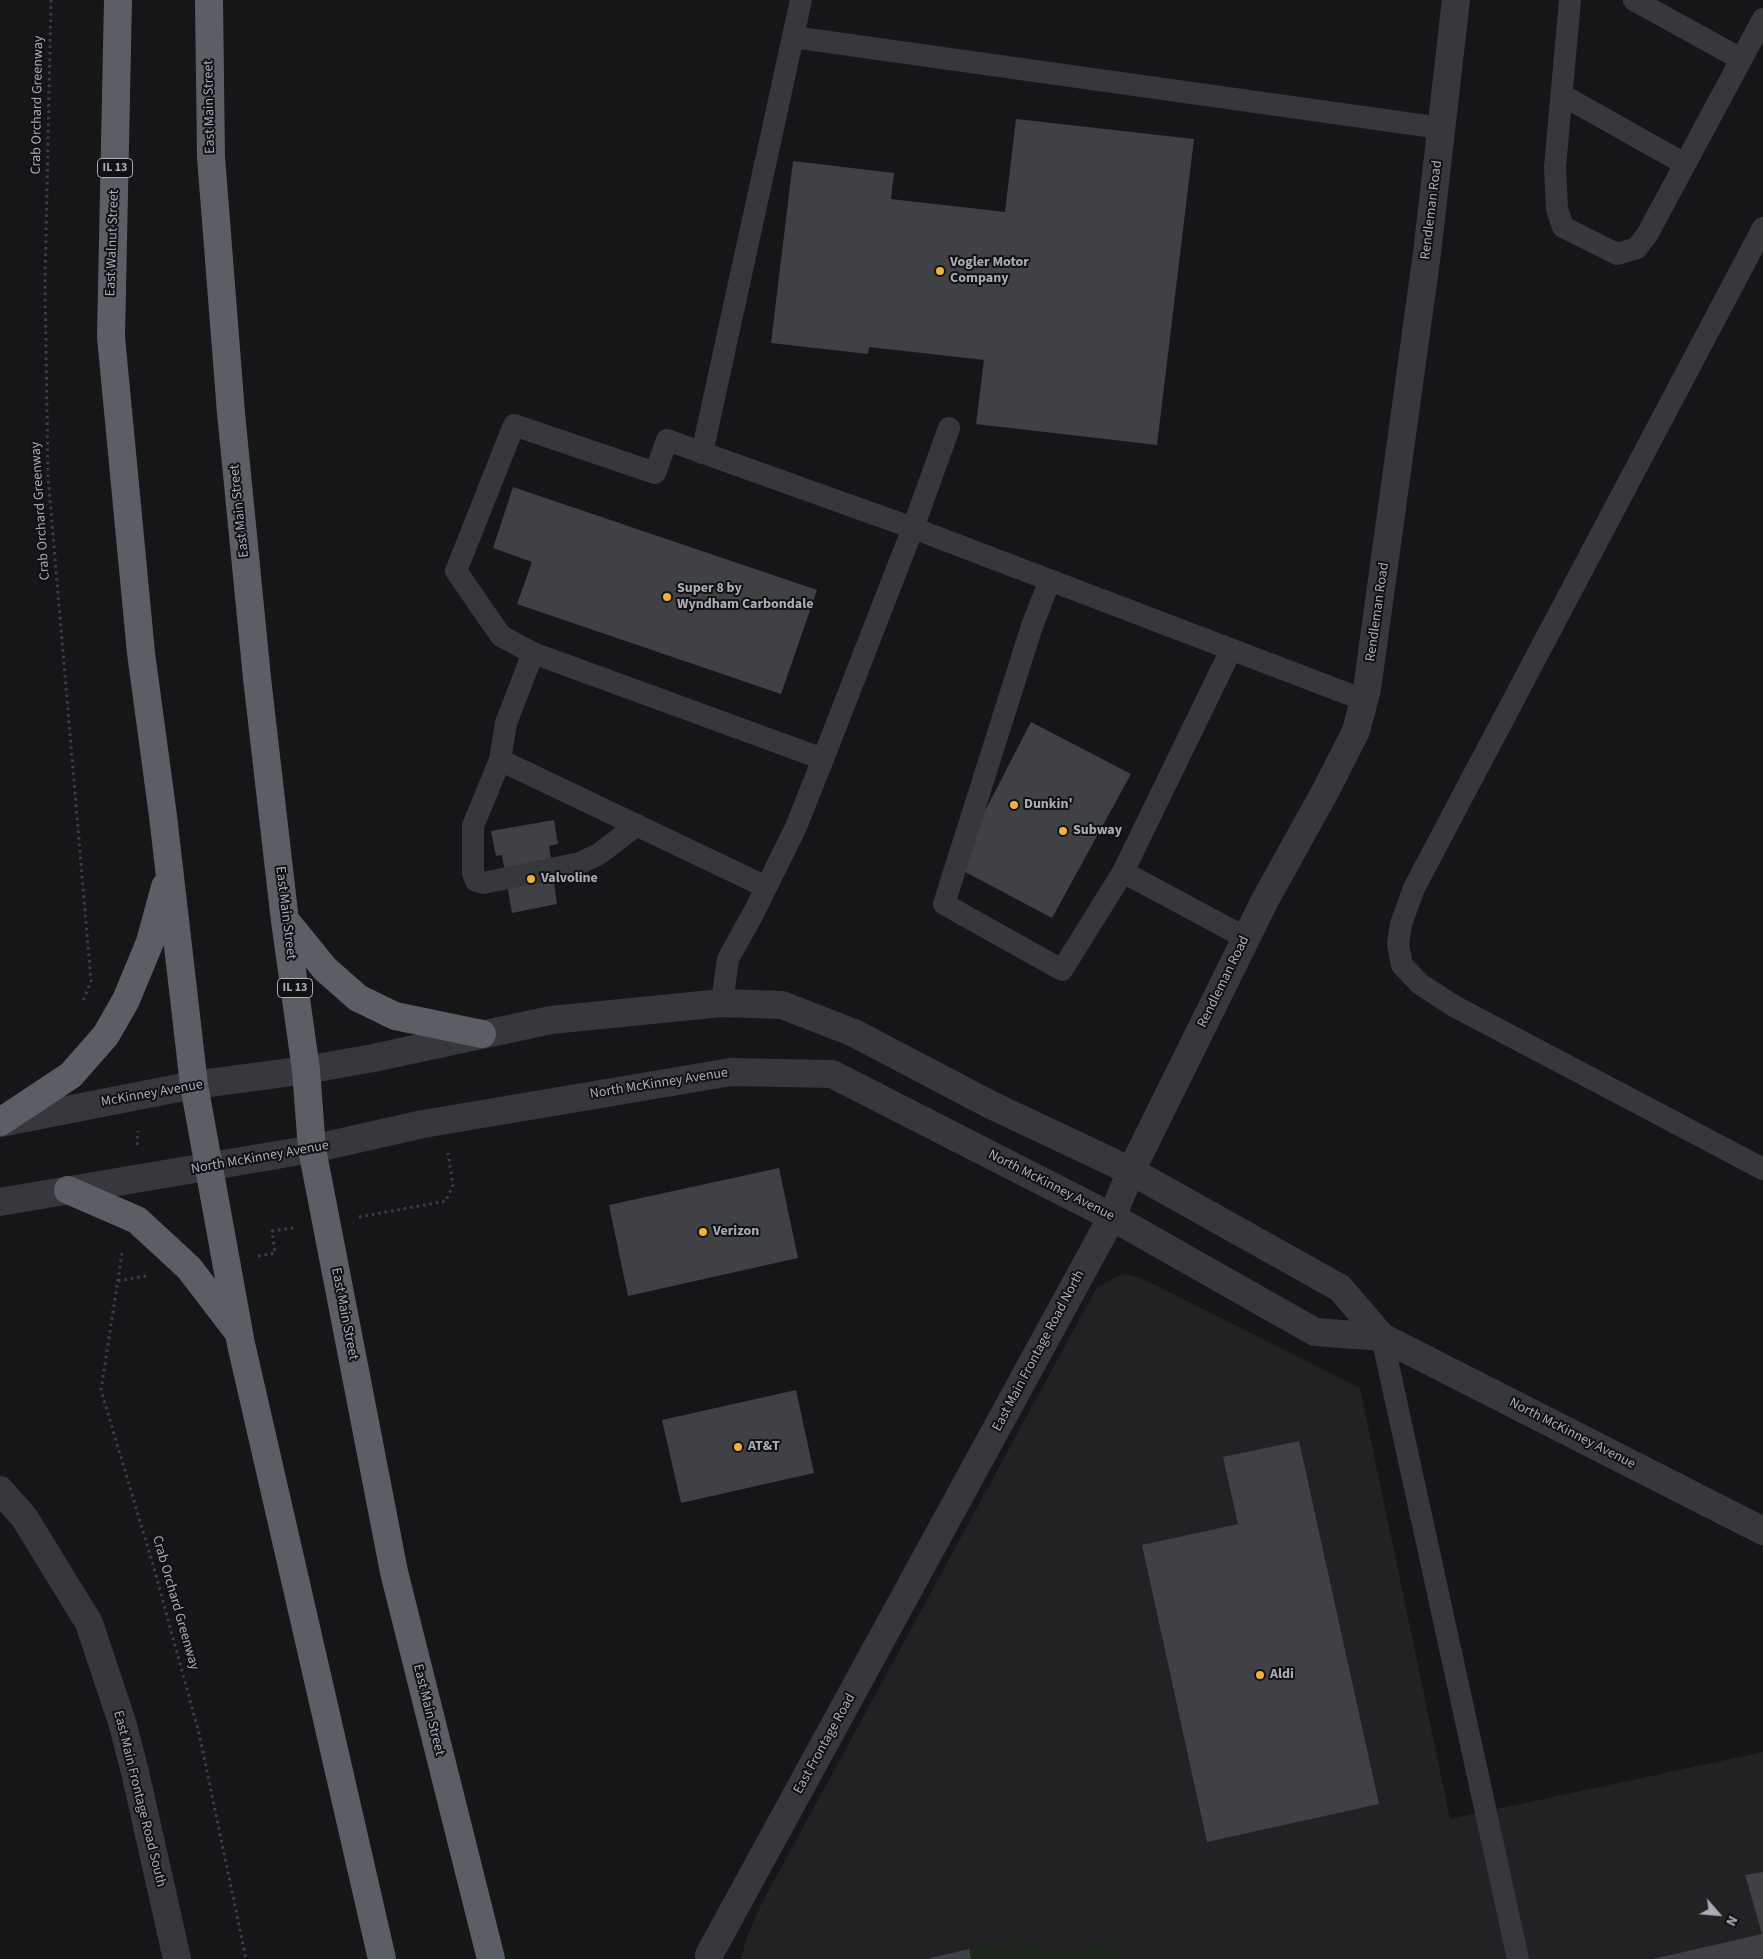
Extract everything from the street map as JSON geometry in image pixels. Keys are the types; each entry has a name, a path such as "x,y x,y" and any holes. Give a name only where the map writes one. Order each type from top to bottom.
{"highway":[{"name":"East Walnut Street","path":"118,0 110,337 141,653 169,871"},
{"name":"East Main Street","path":"209,0 211,157 231,413 257,678 306,1070 312,1149 394,1572 491,1959"},
{"path":"0,1122 71,1075 106,1035 126,1000 150,942 169,871"},
{"name":"IL 13","path":"169,871 194,1085 238,1332 382,1959"},
{"path":"286,920 325,969 358,998 395,1016 482,1034"},
{"path":"68,1190 137,1220 189,1268 238,1332"}],"street":[{"name":"Rendleman Road","path":"1130,1172 1265,900 1326,790 1356,731 1364,700 1427,254 1456,0"},
{"name":"North McKinney Avenue","path":"306,1070 551,1020 722,1003 782,1005 854,1033 991,1105 1130,1172 1340,1288 1382,1337"},
{"name":"McKinney Avenue","path":"0,1122 194,1085 306,1070"},
{"name":"North McKinney Avenue","path":"0,1202 312,1149 423,1124 730,1072 832,1074 1112,1217 1315,1332 1382,1337 1760,1523"},
{"name":"East Main Frontage Road North","path":"943,1528 1112,1217 1130,1172"},
{"name":"East Main Frontage Road South","path":"0,1490 24,1517 89,1623 122,1722 136,1772 178,1959"},
{"name":"East Frontage Road","path":"709,1959 709,1955 943,1528"}],"lane":[{"path":"702,453 801,0"},
{"path":"1570,0 1555,167 1557,209 1563,227 1617,254 1637,248 1648,233 1763,19"},
{"path":"1634,0 1741,59"},
{"path":"793,37 1441,128"},
{"path":"1562,95 1685,164"},
{"path":"1763,228 1414,888 1401,924 1398,944 1402,964 1420,984 1454,1006 1763,1169"},
{"path":"823,759 533,653 501,636 456,571 514,425 655,473 667,440 913,528 1364,700"},
{"path":"722,1003 728,959 796,827 913,528 949,428"},
{"path":"1050,580 1032,626 944,904 1062,970 1123,872 1231,650"},
{"path":"533,653 506,723 500,760 473,826 473,873 476,881 483,883 580,863 599,854 637,825"},
{"path":"500,760 766,887"},
{"path":"1123,872 1246,938"},
{"path":"1382,1337 1518,1959"}],"path":[{"name":"Crab Orchard Greenway","path":"51,0 46,284 48,476 91,981 81,1007"},
{"path":"226,1261 275,1253 272,1231 446,1201 453,1185 450,1165"},
{"name":"Crab Orchard Greenway","path":"122,1255 101,1390 153,1565 199,1733 246,1959"},
{"path":"118,1281 189,1268"}],"shaded area":[{"path":"1121,1274 1141,1278 1360,1388 1450,1819 1763,1752 1763,1959 741,1959 747,1937 761,1905 1096,1289"},
{"path":"1017,1936 1053,1956 1112,1938 1116,1959 971,1959 969,1949"}],"building":[{"path":"1016,119 1194,139 1157,445 976,424 984,360 869,347 868,354 771,343 793,161 894,173 891,199 1005,212"},
{"name":"Super 8 by Wyndham Carbondale","path":"513,487 817,590 781,694 517,604 532,562 493,548"},
{"path":"1031,722 1131,774 1052,918 956,867"},
{"path":"554,820 558,844 549,846 557,904 512,913 502,855 496,856 491,831"},
{"name":"Verizon","path":"779,1168 798,1258 628,1296 609,1205"},
{"name":"AT&T","path":"796,1390 814,1473 681,1503 662,1420"},
{"name":"Aldi","path":"1299,1441 1379,1804 1207,1842 1142,1545 1238,1524 1223,1457"},
{"path":"1763,1872 1763,1959 1653,1959 1762,1934 1745,1875"},
{"path":"969,1949 971,1959 930,1959 930,1958"}],"place":[{"name":"Vogler Motor Company","path":"940,271"},
{"name":"Super 8 by Wyndham Carbondale","path":"667,597"},
{"name":"Dunkin'","path":"1014,805"},
{"name":"Subway","path":"1063,831"},
{"name":"Valvoline","path":"531,879"},
{"name":"Verizon","path":"703,1232"},
{"name":"AT&T","path":"738,1447"},
{"name":"Aldi","path":"1260,1675"}]}
